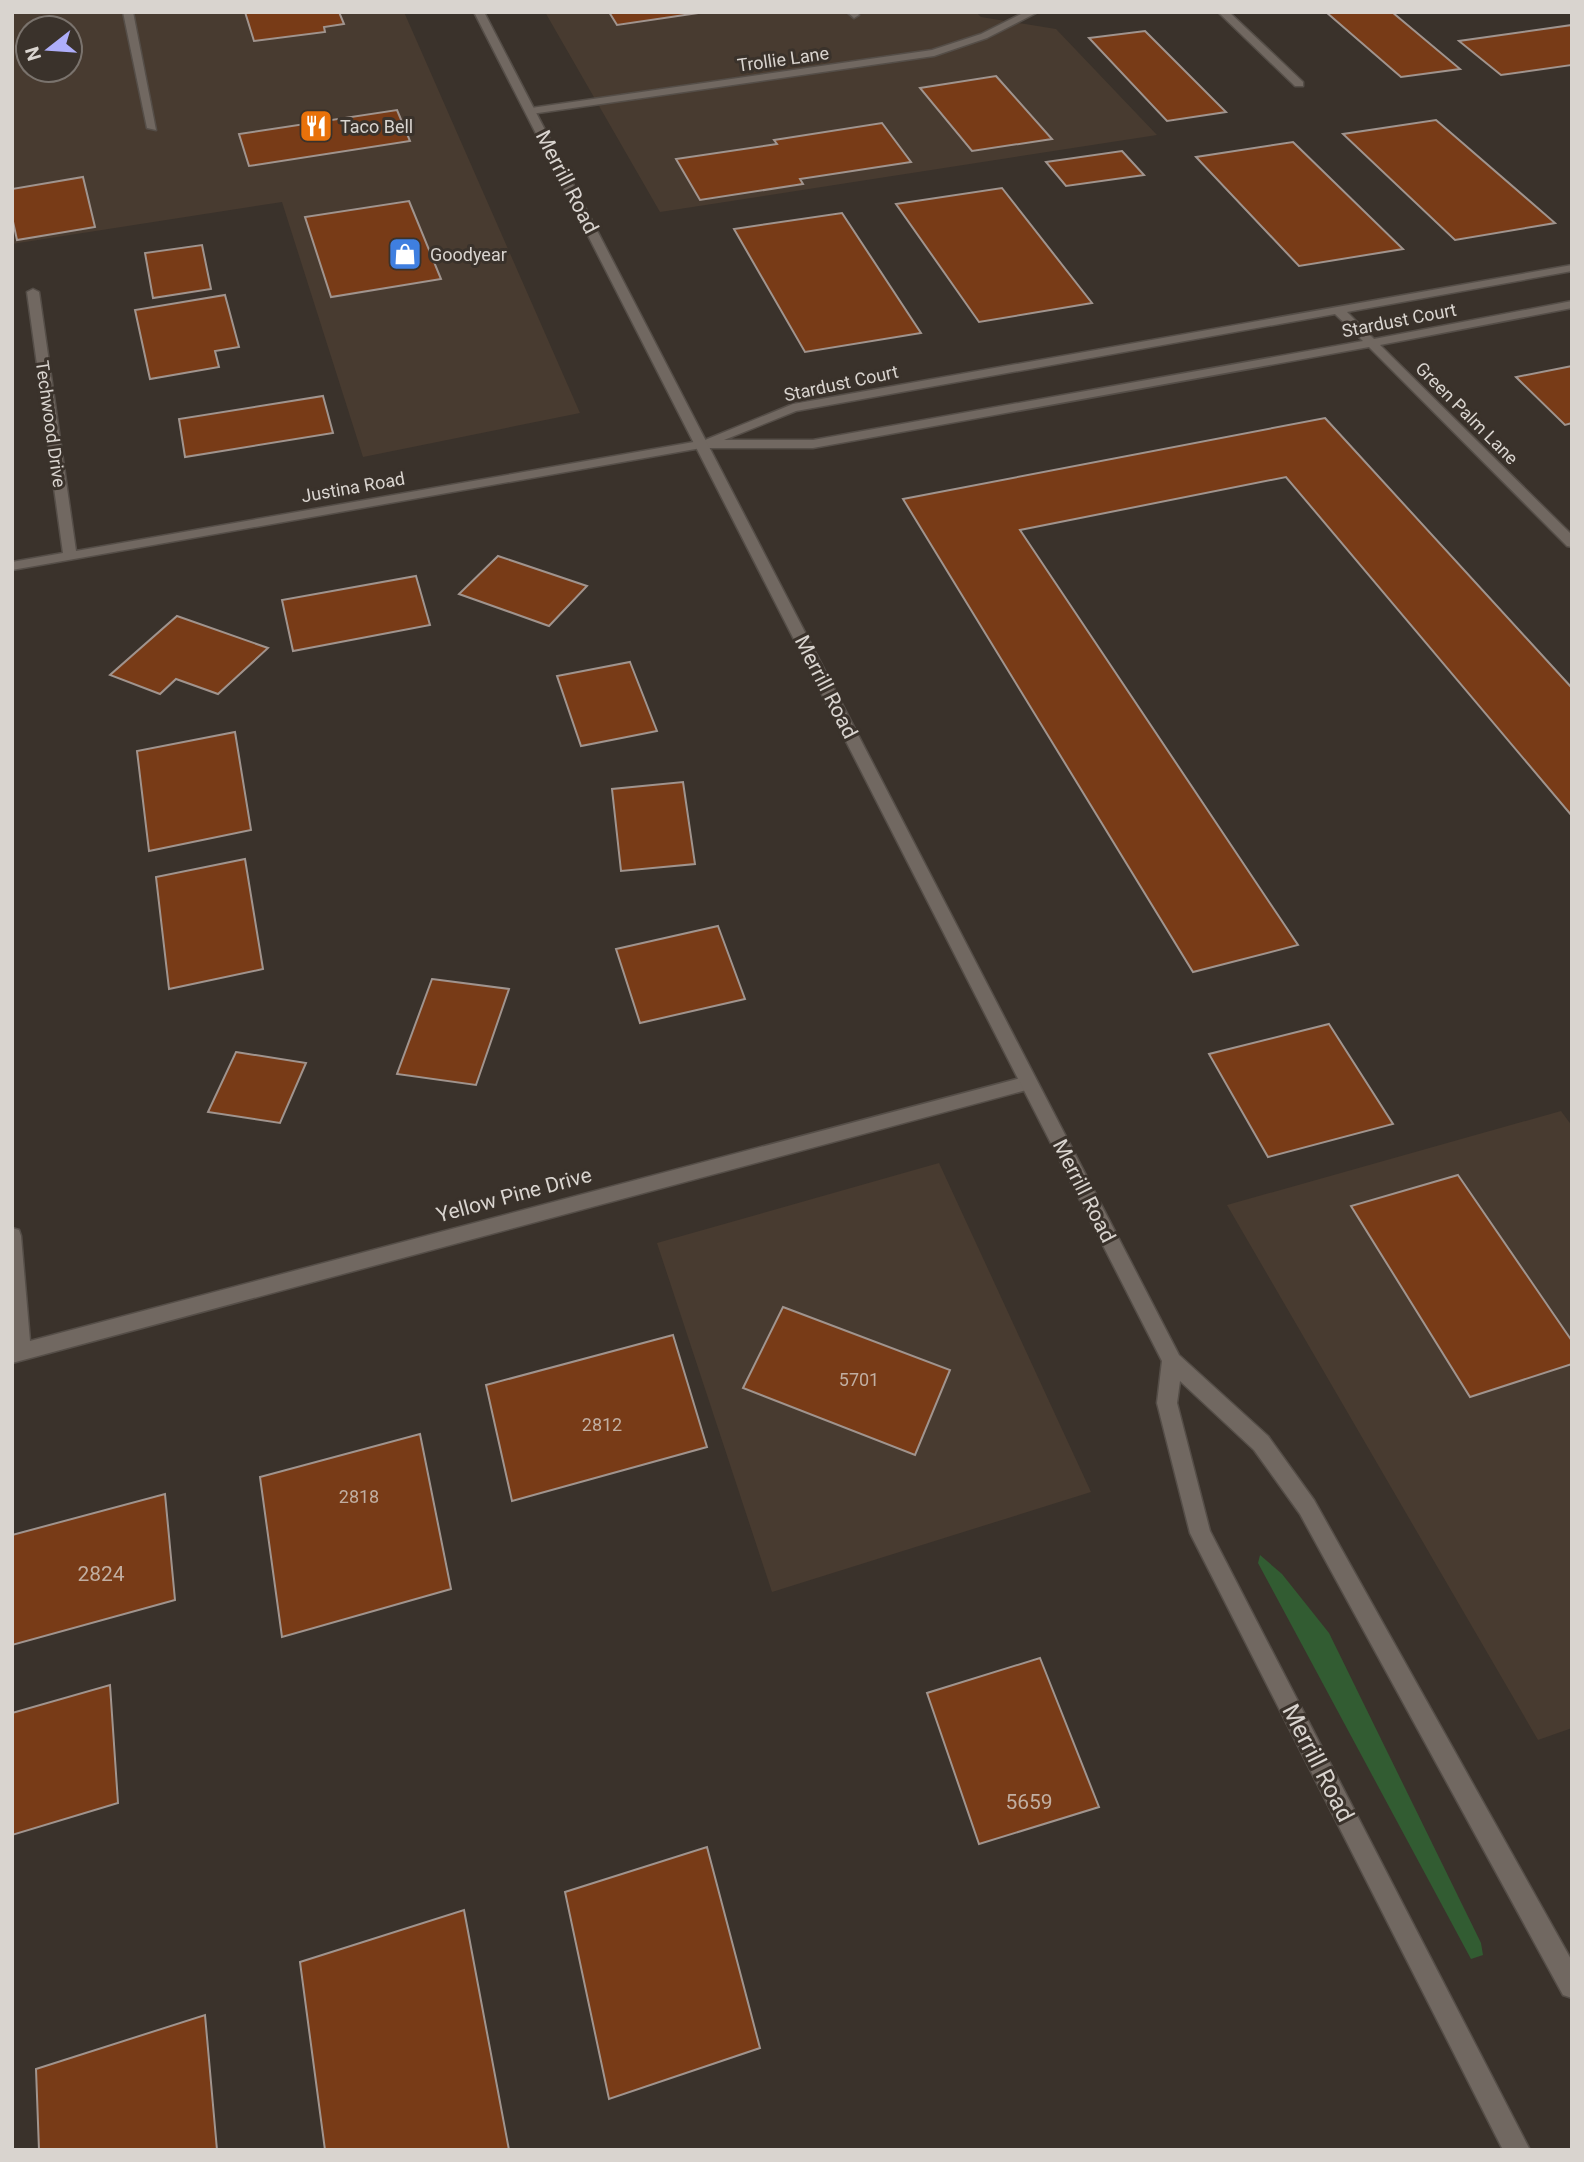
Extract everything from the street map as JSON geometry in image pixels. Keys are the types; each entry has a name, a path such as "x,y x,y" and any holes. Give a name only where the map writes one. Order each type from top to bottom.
{"street":[{"path":"128,12 152,128"},
{"name":"Merrill Road","path":"479,12 1172,1361 1261,1443 1307,1507 1572,1986"},
{"name":"Trollie Lane","path":"531,111 934,53 984,36 1033,12"},
{"path":"1223,12 1299,84"},
{"name":"Stardust Court","path":"701,444 793,408 1572,268"},
{"name":"Techwood Drive","path":"33,292 70,556"},
{"name":"Stardust Court","path":"701,444 813,444 1572,304"},
{"name":"Green Palm Lane","path":"1337,309 1572,543"},
{"name":"Justina Road","path":"12,566 701,444"},
{"name":"Yellow Pine Drive","path":"17,1353 1028,1083"},
{"path":"12,1236 17,1353"},
{"name":"Merrill Road","path":"1172,1361 1167,1403 1200,1533 1517,2150"}],"shaded area":[{"path":"12,12 404,12 580,413 363,457 282,202 12,244"},
{"path":"545,12 976,12 981,17 1056,29 1157,135 660,212"},
{"path":"1561,1111 1572,1126 1572,1728 1538,1740 1227,1205"},
{"path":"939,1163 1091,1492 772,1592 657,1243"}],"green space":[{"path":"1260,1555 1282,1574 1329,1633 1481,1943 1483,1955 1471,1959 1258,1563"}],"building":[{"path":"245,12 339,12 344,24 324,27 325,32 254,41"},
{"path":"609,12 705,12 617,25"},
{"path":"1326,12 1392,12 1460,69 1401,77"},
{"path":"1572,25 1572,65 1501,75 1459,41"},
{"path":"1145,31 1226,112 1167,121 1089,38"},
{"path":"996,76 1052,139 972,151 920,88"},
{"path":"397,110 410,141 249,166 239,134"},
{"path":"1436,120 1555,223 1455,240 1343,134"},
{"path":"882,123 911,162 800,179 803,184 700,200 676,159 777,144 774,140"},
{"path":"1293,142 1403,249 1299,266 1196,157"},
{"path":"1122,151 1144,175 1066,186 1046,162"},
{"path":"83,177 95,227 17,240 12,217 12,189"},
{"path":"1002,188 1092,303 979,322 896,204"},
{"path":"409,201 441,279 331,297 305,217"},
{"path":"842,213 921,333 805,352 734,229"},
{"path":"202,245 211,289 153,298 145,253"},
{"path":"225,295 239,347 215,351 219,367 150,379 135,310"},
{"path":"1572,366 1572,423 1565,425 1516,377"},
{"path":"323,396 333,433 185,457 179,419"},
{"path":"1325,418 1572,688 1572,816 1286,477 1020,530 1298,945 1193,972 903,499"},
{"path":"498,556 587,586 549,626 459,594"},
{"path":"416,576 430,625 293,651 282,600"},
{"path":"177,616 268,648 218,694 176,679 160,694 110,675"},
{"path":"630,662 657,731 581,746 557,676"},
{"path":"235,732 251,830 149,851 137,751"},
{"path":"683,782 695,864 621,871 612,789"},
{"path":"245,859 263,969 169,989 156,877"},
{"path":"718,926 745,999 640,1023 616,949"},
{"path":"432,979 509,989 476,1085 397,1074"},
{"path":"1329,1024 1393,1124 1268,1157 1209,1054"},
{"path":"236,1052 306,1063 280,1123 208,1112"},
{"path":"1458,1175 1572,1341 1572,1364 1470,1397 1351,1206"},
{"path":"783,1307 950,1370 915,1455 743,1388"},
{"path":"673,1335 707,1447 512,1501 486,1385"},
{"path":"420,1434 451,1589 282,1637 260,1477"},
{"path":"165,1494 175,1600 12,1645 12,1535"},
{"path":"1040,1658 1099,1807 979,1844 927,1693"},
{"path":"110,1685 118,1803 12,1835 12,1713"},
{"path":"707,1847 760,2048 609,2099 565,1892"},
{"path":"464,1910 509,2150 325,2150 300,1962"},
{"path":"205,2015 217,2150 39,2150 36,2069"}],"place":[{"name":"Taco Bell","path":"316,126"},
{"name":"Goodyear","path":"405,254"}]}
